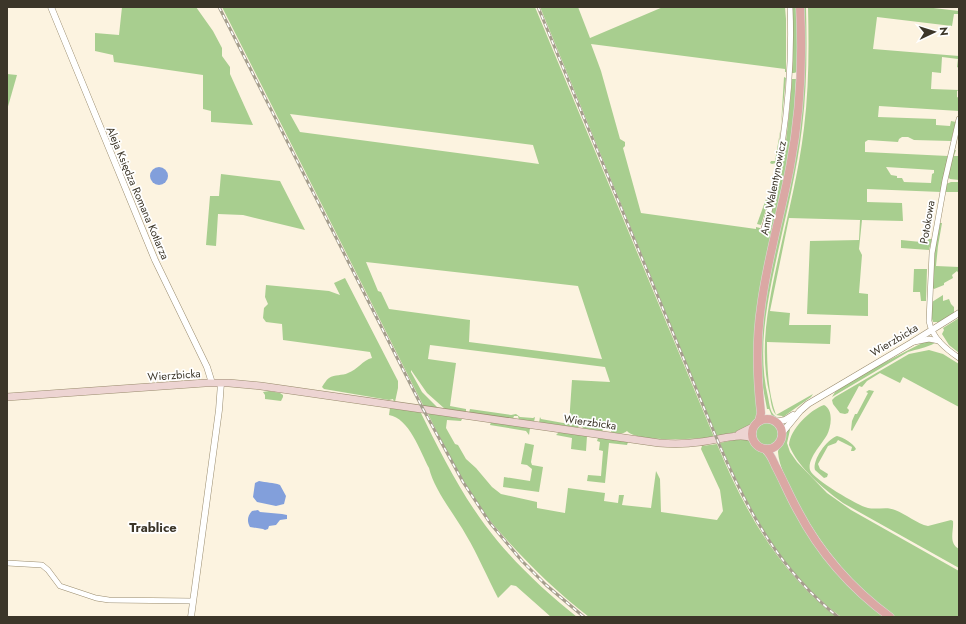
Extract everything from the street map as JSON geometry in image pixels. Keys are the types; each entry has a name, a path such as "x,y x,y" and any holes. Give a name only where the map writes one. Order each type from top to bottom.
{"main road":[{"name":"Anny Walentynowicz","path":"759,421 761,413 758,343 761,303 790,167 796,123 801,62 800,7"},
{"name":"Anny Walentynowicz","path":"759,373 767,414 773,420"},
{"name":"Wierzbicka","path":"7,397 221,383 261,386 665,443 699,442 734,436 747,436 752,438"},
{"path":"765,449 772,448 777,445 781,439 782,433 780,426 773,420 765,419 759,421 753,427 752,438 757,446 765,449 770,454 803,521 830,559 855,587 890,617"},
{"name":"Wierzbicka","path":"734,436 753,427"},
{"path":"777,445 781,475"}],"street":[{"name":"Aleja Księdza Romana Kotlarza","path":"51,7 143,232 155,260 201,352 212,383"},
{"path":"763,231 775,192 786,115 791,58 790,7"},
{"name":"Potokowa","path":"932,330 929,321 932,253 945,180 959,119"},
{"name":"Wierzbicka","path":"782,433 800,411 808,404 959,313"},
{"path":"932,330 945,348 959,358"},
{"path":"911,343 929,340 939,341"},
{"path":"191,617 219,410 221,383"},
{"name":"Wierzbicka","path":"773,420 785,420 800,411"},
{"path":"7,563 42,565 48,570 60,586 96,598 110,600 193,601"}],"green space":[{"path":"122,7 196,7 213,31 222,48 222,56 230,67 230,74 253,125 211,122 211,111 203,109 203,75 114,62 113,55 95,51 95,33 119,35"},
{"path":"222,7 535,7 714,437 695,439 655,439 633,435 627,431 622,433 612,433 610,429 605,428 602,431 583,429 582,425 579,425 578,428 539,423 540,417 541,419 569,424 572,380 610,382 605,367 430,345 428,359 456,363 450,406 466,409 466,412 445,409 427,393 411,370 422,392 438,408 424,407","holes":["290,114 533,145 539,164 300,132","366,262 578,286 602,359 469,342 470,320 389,309 381,292 378,291"]},
{"path":"540,7 578,7 590,38 663,7 785,7 786,72 785,69 591,44 601,71 620,139 625,142 625,146 623,148 641,213 756,229 756,227 765,232 776,195 784,156 792,79 796,79 795,109 788,162 761,285 759,411 752,422 742,429 717,437"},
{"path":"792,7 797,7 797,72 794,73 792,73"},
{"path":"803,7 806,7 806,83 802,128 794,176 770,291 763,344 763,362 769,404 775,416 781,418 778,418 772,416 769,409 767,409 763,388 761,366 763,310 791,177"},
{"path":"808,7 925,7 959,11 959,14 954,14 952,26 877,17 873,49 959,56 959,68 957,67 958,59 942,57 941,73 932,72 931,89 959,90 957,91 957,97 959,98 959,111 879,106 878,117 936,119 936,125 950,126 951,121 956,122 951,141 914,140 908,137 902,137 898,142 868,140 865,142 865,152 948,156 941,192 867,189 867,202 902,203 903,221 862,220 859,249 862,255 859,293 868,294 868,316 807,314 810,241 859,240 860,220 789,218 770,311 790,313 789,325 831,325 830,344 767,342 768,379 776,415 772,406 765,361 766,325 802,144 807,98","holes":["886,167 934,170 931,183 904,182 902,178 897,178 897,176 891,175"]},
{"path":"7,74 17,75 7,110"},
{"path":"784,77 786,78 781,126"},
{"path":"781,126 776,163 772,164 770,163 771,161 775,161"},
{"path":"953,150 956,150 954,156 959,156 959,180 950,179 947,176"},
{"path":"221,174 280,181 305,230 243,215 218,214 216,246 206,245 210,196 219,196"},
{"path":"951,182 959,182 959,192 944,192 946,184"},
{"path":"766,199 769,200 761,225 757,224"},
{"path":"940,223 942,223 936,266 959,267 959,274 957,271 952,275 953,278 944,283 944,285 934,289 932,287 934,256"},
{"path":"929,239 932,239 929,250 901,248 901,240 926,242"},
{"path":"914,269 927,269 926,301 921,301 920,292 913,292"},
{"path":"345,278 398,381 395,402 393,399 389,400 324,389 322,387 329,378 351,372 372,358 370,352 283,340 282,324 266,322 263,318 264,308 268,304 265,297 266,285 329,291 340,295 334,283"},
{"path":"943,295 943,301 949,299 954,307 954,313 939,322 933,322 931,316 932,302"},
{"path":"959,318 959,353 949,345 942,334 944,330 943,328"},
{"path":"924,342 935,343 908,352 832,397 835,392 864,373"},
{"path":"929,350 943,354 959,364 959,407 903,377 900,383 880,373 867,381 862,387 859,386 847,408 849,410 848,413 840,413 833,404 832,400 835,397 909,354"},
{"path":"869,390 874,391 852,431 852,421 868,393 866,392"},
{"path":"269,391 283,395 281,401 265,399 263,392"},
{"path":"813,394 783,417 776,415"},
{"path":"824,405 829,411 831,419 830,428 811,461 810,470 813,474 836,492 868,508 892,509 928,526 951,520 953,521 952,536 954,544 959,549 959,568 843,503 820,485 805,470 793,454 789,445 790,439 797,427 807,416"},
{"path":"390,408 420,411 458,484 485,525 528,574 577,617 551,617 516,586 511,585 498,598 470,543 435,485 429,468 413,436 402,422 396,417 389,415"},
{"path":"470,409 511,415 516,414 520,417 535,417 534,422 519,420 518,416 514,416 513,419 469,413"},
{"path":"427,412 462,419 461,421 447,420 446,428 466,459 476,468 492,487 501,494 537,502 537,508 565,513 568,488 605,493 604,501 618,503 619,495 624,495 622,505 651,508 656,471 660,479 661,512 717,520 723,511 720,490 701,449 702,446 717,444 739,493 765,538 780,560 815,599 836,617 589,617 538,573 492,523 473,497"},
{"path":"491,422 530,428 529,435 526,431 490,425"},
{"path":"767,422 776,425 779,434 776,443 767,446 758,443 755,434 758,425"},
{"path":"788,427 790,430 787,443 790,452 797,462 827,493 851,510 959,571 959,617 896,617 880,605 850,577 813,529 793,494 784,473 778,452"},
{"path":"559,432 587,436 586,451 571,449 572,438 556,435"},
{"path":"837,436 848,441 856,449 851,451 852,447 838,440 836,443 828,446 818,464 820,469 828,474 827,477 824,478 815,470 816,461 825,445"},
{"path":"598,438 628,442 627,445 609,443 605,483 587,481 588,475 601,476 603,451 599,450 600,442 597,441"},
{"path":"743,438 761,451 765,452 800,521 884,617 841,617 801,580 784,560 755,516 742,492 720,443"},
{"path":"525,443 534,445 531,462 532,465 543,467 539,492 503,487 504,477 530,481 532,469 527,465 521,464"}],"water":[{"path":"159,167 165,170 168,176 165,182 159,185 153,182 150,176 153,170"},
{"path":"259,481 280,485 286,496 284,504 276,506 257,502 253,497 255,483"},
{"path":"258,510 260,512 287,515 287,519 280,520 276,525 269,526 268,529 265,530 250,527 248,517 252,511"}],"railway":[{"path":"219,7 423,409 463,482 490,523 522,561 546,585 584,617"},
{"path":"538,7 730,469 754,516 783,560 817,599 838,617"}],"district":[{"name":"Trablice","path":"153,527"}]}
